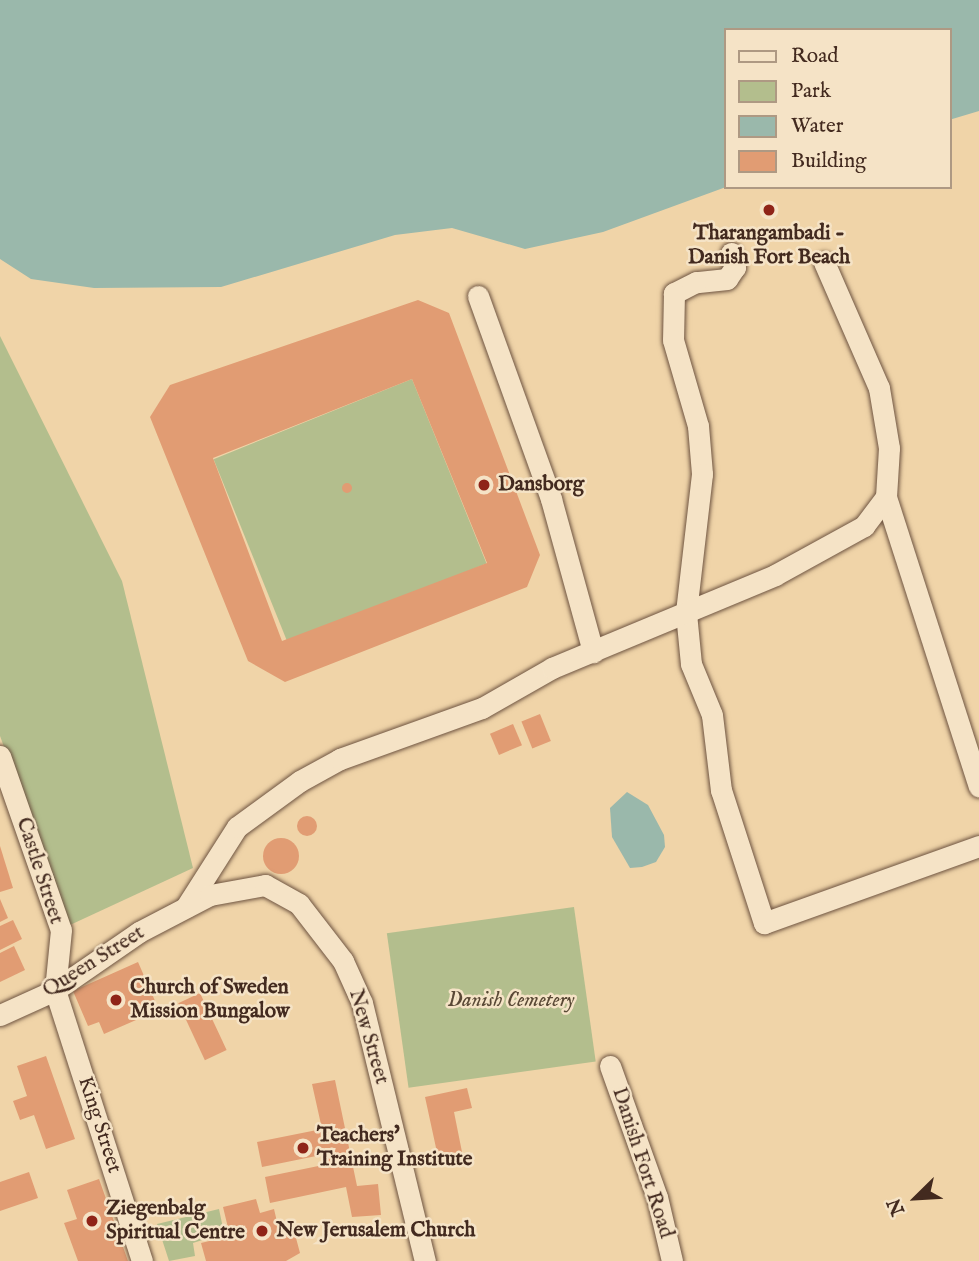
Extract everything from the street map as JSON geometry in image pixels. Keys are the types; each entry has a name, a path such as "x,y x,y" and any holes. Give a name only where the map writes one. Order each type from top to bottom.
{"street":[{"path":"731,253 735,267 727,279 696,282 674,293 673,340 698,426 702,474 686,613 691,664 712,715 720,790 764,923 979,846"},
{"path":"824,262 879,388 889,448 886,497 979,786"},
{"path":"478,296 551,499 593,652"},
{"path":"186,907 237,827 300,781 375,745 462,717 593,652 818,554 864,526 886,497"},
{"name":"Castle Street","path":"0,756 61,930 55,990"},
{"name":"New Street","path":"186,907 210,895 265,885 299,904 343,961 362,1003 425,1261"},
{"name":"Queen Street","path":"0,1015 55,990 186,907"},
{"name":"King Street","path":"55,990 142,1261"},
{"name":"Danish Fort Road","path":"610,1066 657,1197 672,1261"}],"green space":[{"path":"0,336 122,581 193,868 70,925 0,736"},
{"path":"412,379 487,564 288,644 214,459"},
{"name":"Danish Cemetery","path":"574,907 596,1061 409,1088 387,933"},
{"path":"219,1209 224,1233 193,1243 195,1256 169,1261 157,1224"}],"water":[{"path":"0,0 979,0 979,111 951,119 951,28 724,28 724,188 603,232 525,249 452,228 395,235 221,287 94,288 31,279 0,259"},
{"path":"627,792 648,805 664,835 665,847 656,862 642,867 630,868 612,837 610,808"}],"building":[{"name":"Dansborg","path":"418,300 449,313 540,555 527,587 285,682 248,661 150,417 170,385","holes":["412,379 487,563 282,641 213,458"]},
{"path":"347,483 351,484 351,492 347,493 343,492 342,488 343,484"},
{"path":"540,714 551,741 532,748 521,721"},
{"path":"513,724 522,745 499,755 490,734"},
{"path":"307,816 314,819 317,826 314,833 307,836 300,833 297,826 300,819"},
{"path":"281,838 294,843 299,856 294,869 281,874 268,869 263,856 268,843"},
{"path":"0,846 13,888 0,892"},
{"path":"0,899 8,918 0,922"},
{"path":"13,920 22,939 0,950 0,926"},
{"path":"14,946 25,970 0,982 0,953"},
{"name":"Church of Sweden Mission Bungalow","path":"138,962 159,1010 104,1034 99,1022 88,1026 73,991"},
{"path":"200,993 227,1050 205,1060 178,1003"},
{"path":"46,1056 75,1139 46,1149 34,1115 20,1120 13,1101 27,1096 17,1066"},
{"name":"Teachers' Training Institute","path":"335,1080 357,1186 378,1184 381,1215 352,1217 346,1187 270,1203 265,1177 328,1164 326,1154 262,1167 257,1142 322,1129 312,1084"},
{"path":"467,1088 472,1108 454,1112 462,1152 438,1157 425,1097"},
{"path":"29,1172 38,1198 0,1211 0,1182"},
{"name":"Ziegenbalg Spiritual Centre","path":"99,1179 128,1261 78,1261 64,1223 77,1219 67,1190"},
{"name":"New Jerusalem Church","path":"256,1199 260,1213 274,1209 278,1226 292,1223 300,1253 286,1261 206,1261 201,1243 230,1236 223,1207"}],"place":[{"name":"Tharangambadi - Danish Fort Beach","path":"769,210"},
{"name":"Dansborg","path":"484,485"},
{"name":"Church of Sweden Mission Bungalow","path":"116,1000"},
{"name":"Teachers' Training Institute","path":"303,1148"},
{"name":"Ziegenbalg Spiritual Centre","path":"92,1221"},
{"name":"New Jerusalem Church","path":"262,1231"}]}
